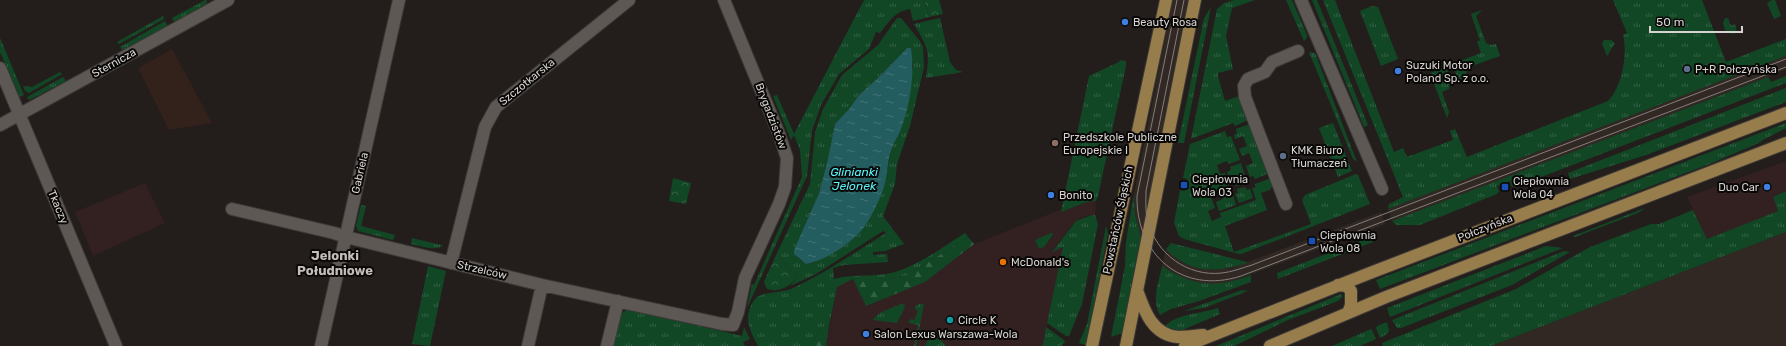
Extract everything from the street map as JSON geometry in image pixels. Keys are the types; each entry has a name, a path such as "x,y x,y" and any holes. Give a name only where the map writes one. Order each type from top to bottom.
{"main road":[{"name":"Powstańców Śląskich","path":"1092,346 1166,0"},
{"path":"1126,346 1195,0"},
{"name":"Połczyńska","path":"1185,346 1338,285 1786,113"},
{"path":"1270,346 1514,247 1786,143"},
{"path":"1338,285 1347,286 1351,291 1351,305 1348,314"},
{"path":"1137,290 1150,320 1164,332 1178,337 1214,334"}],"street":[{"name":"Gabriela","path":"321,346 399,0"},
{"name":"Szczotkarska","path":"451,263 484,127 496,107 630,0"},
{"name":"Brygadzistów","path":"724,0 779,134 787,158 785,187 779,204 745,278 738,312 733,325"},
{"path":"1301,0 1382,190"},
{"name":"Sternicza","path":"0,125 221,2"},
{"path":"1286,204 1245,97 1244,86 1248,79 1265,72 1272,62 1298,51"},
{"name":"Tkaczy","path":"0,68 116,346"},
{"name":"Strzelców","path":"232,210 334,233 542,285 722,324 733,325"},
{"path":"528,346 542,285"},
{"path":"607,346 618,301"}],"shaded area":[{"path":"1173,0 1189,0 1141,237 1135,215 1134,194"},
{"path":"172,49 212,123 169,130 138,68"},
{"path":"1786,56 1786,69 1768,77 1392,221 1388,209"},
{"path":"1786,161 1786,191 1773,197 1778,211 1707,239 1687,197"},
{"path":"145,183 165,223 93,256 75,212"},
{"path":"1096,201 1095,215 1080,218 1071,226 1053,250 1063,247 1043,345 826,346 837,287 853,279 867,305 974,244 1062,209 1061,212 1087,202"},
{"path":"1381,212 1385,224 1233,281 1217,284 1199,283 1182,278 1162,266 1166,249 1181,262 1194,267 1212,270 1232,268"},
{"path":"1786,232 1786,346 1491,346"}],"green space":[{"path":"207,0 207,2 205,6 174,22 172,18"},
{"path":"864,0 924,0 929,17 913,21 910,9 900,12 880,33 876,32 869,49 839,74 821,105 812,131 807,176 747,308 752,284 754,285 802,177 800,150 794,135 791,140 773,96 777,95 794,134"},
{"path":"924,0 939,0 943,14 929,17"},
{"path":"1234,0 1255,0 1232,8 1226,36 1233,69 1218,73 1218,76 1225,101 1239,96 1248,120 1235,126 1233,123 1191,139 1217,9 1224,3"},
{"path":"1286,0 1292,0 1307,35 1307,38 1304,41"},
{"path":"1312,0 1317,0 1368,125 1364,127"},
{"path":"1323,0 1335,0 1394,152 1403,148 1407,157 1453,140 1450,131 1455,129 1467,157 1608,101 1617,88 1623,70 1625,51 1623,35 1627,33 1613,0 1702,0 1726,62 1786,39 1786,56 1388,209 1389,204 1403,197"},
{"path":"1775,0 1781,16 1774,19 1767,3"},
{"path":"1372,6 1378,7 1398,59 1381,66 1360,11"},
{"path":"1211,7 1184,143 1178,143 1204,18"},
{"path":"1482,10 1476,16 1486,43 1490,45 1496,44 1500,56 1466,68 1467,72 1459,82 1452,64 1481,53 1477,42 1480,40 1471,14"},
{"path":"163,16 164,19 119,44 117,42"},
{"path":"897,18 901,18 923,47 924,67 910,126 897,164 895,184 883,216 904,244 885,251 873,252 873,255 887,254 888,262 844,265 833,268 834,279 886,274 907,268 965,233 968,237 907,276 878,279 853,279 837,287 829,326 822,327 810,346 758,346 748,322 749,310 756,298 762,295 791,289 803,283 827,270 886,233 883,231 816,274 790,286 798,277 789,270 777,253 810,184 815,132 823,109 842,75 878,45","holes":["907,48 910,48 913,66 901,128 891,149 884,187 815,262 806,264 798,258 794,250 819,193 835,124 849,109 859,95"]},
{"path":"940,18 950,62 956,70 963,72 926,78 928,61 927,50 914,24"},
{"path":"1725,18 1728,18 1731,26 1735,24 1737,33 1732,34 1725,30 1723,23"},
{"path":"165,21 168,26 123,51 120,47"},
{"path":"0,38 24,95 20,97 0,52"},
{"path":"1604,40 1611,40 1615,43 1607,56 1602,43"},
{"path":"1309,52 1315,53 1357,162 1353,159"},
{"path":"1120,60 1126,61 1126,66 1098,196 1096,201 1087,202 1061,212 1089,76 1119,62"},
{"path":"1446,67 1451,79 1449,89 1442,92 1449,112 1447,118 1430,73"},
{"path":"60,72 62,74 29,93 25,91 23,86 32,87"},
{"path":"1786,76 1786,83 1516,187 1511,186 1510,181 1497,186 1499,191 1497,194 1420,225 1396,225 1392,221 1768,77 1771,82"},
{"path":"63,77 66,81 29,100 27,97"},
{"path":"1786,88 1786,102 1646,155 1570,179 1568,173"},
{"path":"1333,123 1352,171 1338,177 1319,128"},
{"path":"1786,123 1786,128 1761,142 1712,163 1380,289 1376,280"},
{"path":"1250,124 1269,173 1255,179 1253,176 1250,177 1246,166 1253,163 1249,153 1242,156 1239,149 1247,146 1243,136 1235,139 1234,135 1237,133 1236,129"},
{"path":"1225,131 1227,137 1231,136 1240,160 1229,164 1227,161 1217,165 1220,174 1225,173 1229,185 1225,186 1226,189 1221,191 1220,189 1209,192 1215,208 1208,211 1212,221 1221,217 1220,213 1256,200 1252,188 1256,187 1255,184 1271,178 1273,185 1270,190 1261,193 1267,210 1225,226 1234,252 1311,224 1302,200 1305,195 1356,174 1358,175 1370,204 1239,254 1184,239 1179,236 1174,223 1180,190 1185,191 1187,179 1183,178 1190,144"},
{"path":"1241,163 1246,179 1243,180 1244,184 1236,186 1235,183 1231,184 1227,172 1231,170 1230,167"},
{"path":"673,178 691,183 686,204 669,201"},
{"path":"1245,187 1247,190 1250,189 1253,198 1239,203 1235,194 1238,193 1237,189"},
{"path":"1786,191 1786,232 1491,346 1383,346 1382,343 1516,289 1590,247 1651,224 1659,224 1693,210 1707,239 1778,211 1773,197"},
{"path":"1134,194 1135,215 1141,237 1122,333 1111,337 1125,266 1126,241"},
{"path":"1228,194 1229,196 1233,195 1236,205 1219,211 1216,202 1223,199 1222,196"},
{"path":"361,205 366,206 361,226 395,235 393,240 358,231 356,226"},
{"path":"1645,208 1638,213 1575,237 1573,236"},
{"path":"1095,215 1098,224 1082,304 1069,336 1066,336 1047,323 1063,247 1052,252 1076,221"},
{"path":"1106,226 1108,233 1086,345 1079,343 1087,324"},
{"path":"1053,233 1052,236 1044,247 1039,249 1035,240"},
{"path":"1373,236 1373,242 1278,279 1277,273"},
{"path":"968,237 974,244 925,282 866,306 853,279 878,279 907,276"},
{"path":"412,238 443,246 431,248 411,244"},
{"path":"1171,243 1247,263 1225,269 1214,270 1194,267 1184,263 1166,249"},
{"path":"1546,246 1563,248 1390,317 1387,308"},
{"path":"1564,251 1570,252 1512,285 1401,328 1397,328 1392,320"},
{"path":"777,253 789,270 798,277 784,288 776,290 767,289 764,282"},
{"path":"428,266 446,271 430,346 412,344"},
{"path":"1162,266 1195,282 1227,282 1251,275 1251,282 1199,301 1171,309 1160,315 1157,309 1156,297"},
{"path":"1242,290 1248,291 1204,308 1184,311"},
{"path":"1341,294 1343,296 1338,301 1288,320 1234,346 1216,346"},
{"path":"904,304 905,307 897,323 873,320 878,314"},
{"path":"919,304 924,304 916,346 914,346 918,325 909,323 909,321 911,319 914,320 918,311 914,308"},
{"path":"1218,308 1220,314 1180,331 1164,327 1169,322 1182,316"},
{"path":"629,309 742,336 744,327 750,339 743,342 745,346 613,346 621,313"},
{"path":"1387,322 1389,331 1380,338 1376,328 1377,326"},
{"path":"829,326 826,346 810,346 822,327"},
{"path":"1046,327 1064,340 1065,342 1061,346 1041,346 1043,345"},
{"path":"1371,329 1376,339 1360,346 1332,346"},
{"path":"933,338 940,339 946,346 925,346 928,340"}],"water":[{"name":"Glinianki Jelonek","path":"907,48 911,48 912,58 912,79 909,100 901,129 890,153 885,182 877,204 863,228 855,237 828,256 806,264 794,254 794,250 819,193 835,124 849,109 859,95"}],"tram line":[{"path":"1177,0 1137,196 1139,217 1145,236 1154,252 1166,265 1182,275 1200,280 1220,280 1241,276 1786,67"},
{"path":"1184,0 1146,191 1146,210 1152,233 1158,244 1166,253 1175,261 1186,267 1209,273 1233,271 1252,265 1786,59"}],"place":[{"name":"Beauty Rosa","path":"1125,22"},
{"name":"P+R Połczyńska","path":"1687,69"},
{"name":"Suzuki Motor Poland Sp. z o.o.","path":"1398,71"},
{"name":"Przedszkole Publiczne Europejskie I","path":"1055,143"},
{"name":"KMK Biuro Tłumaczeń","path":"1283,156"},
{"name":"Ciepłownia Wola 03","path":"1184,185"},
{"name":"Ciepłownia Wola 04","path":"1505,187"},
{"name":"Duo Car","path":"1767,187"},
{"name":"Bonito","path":"1051,195"},
{"name":"Ciepłownia Wola 08","path":"1312,241"},
{"name":"McDonald's","path":"1003,262"},
{"name":"Circle K","path":"950,320"},
{"name":"Salon Lexus Warszawa-Wola","path":"866,334"}],"district":[{"name":"Jelonki Południowe","path":"335,262"}]}
